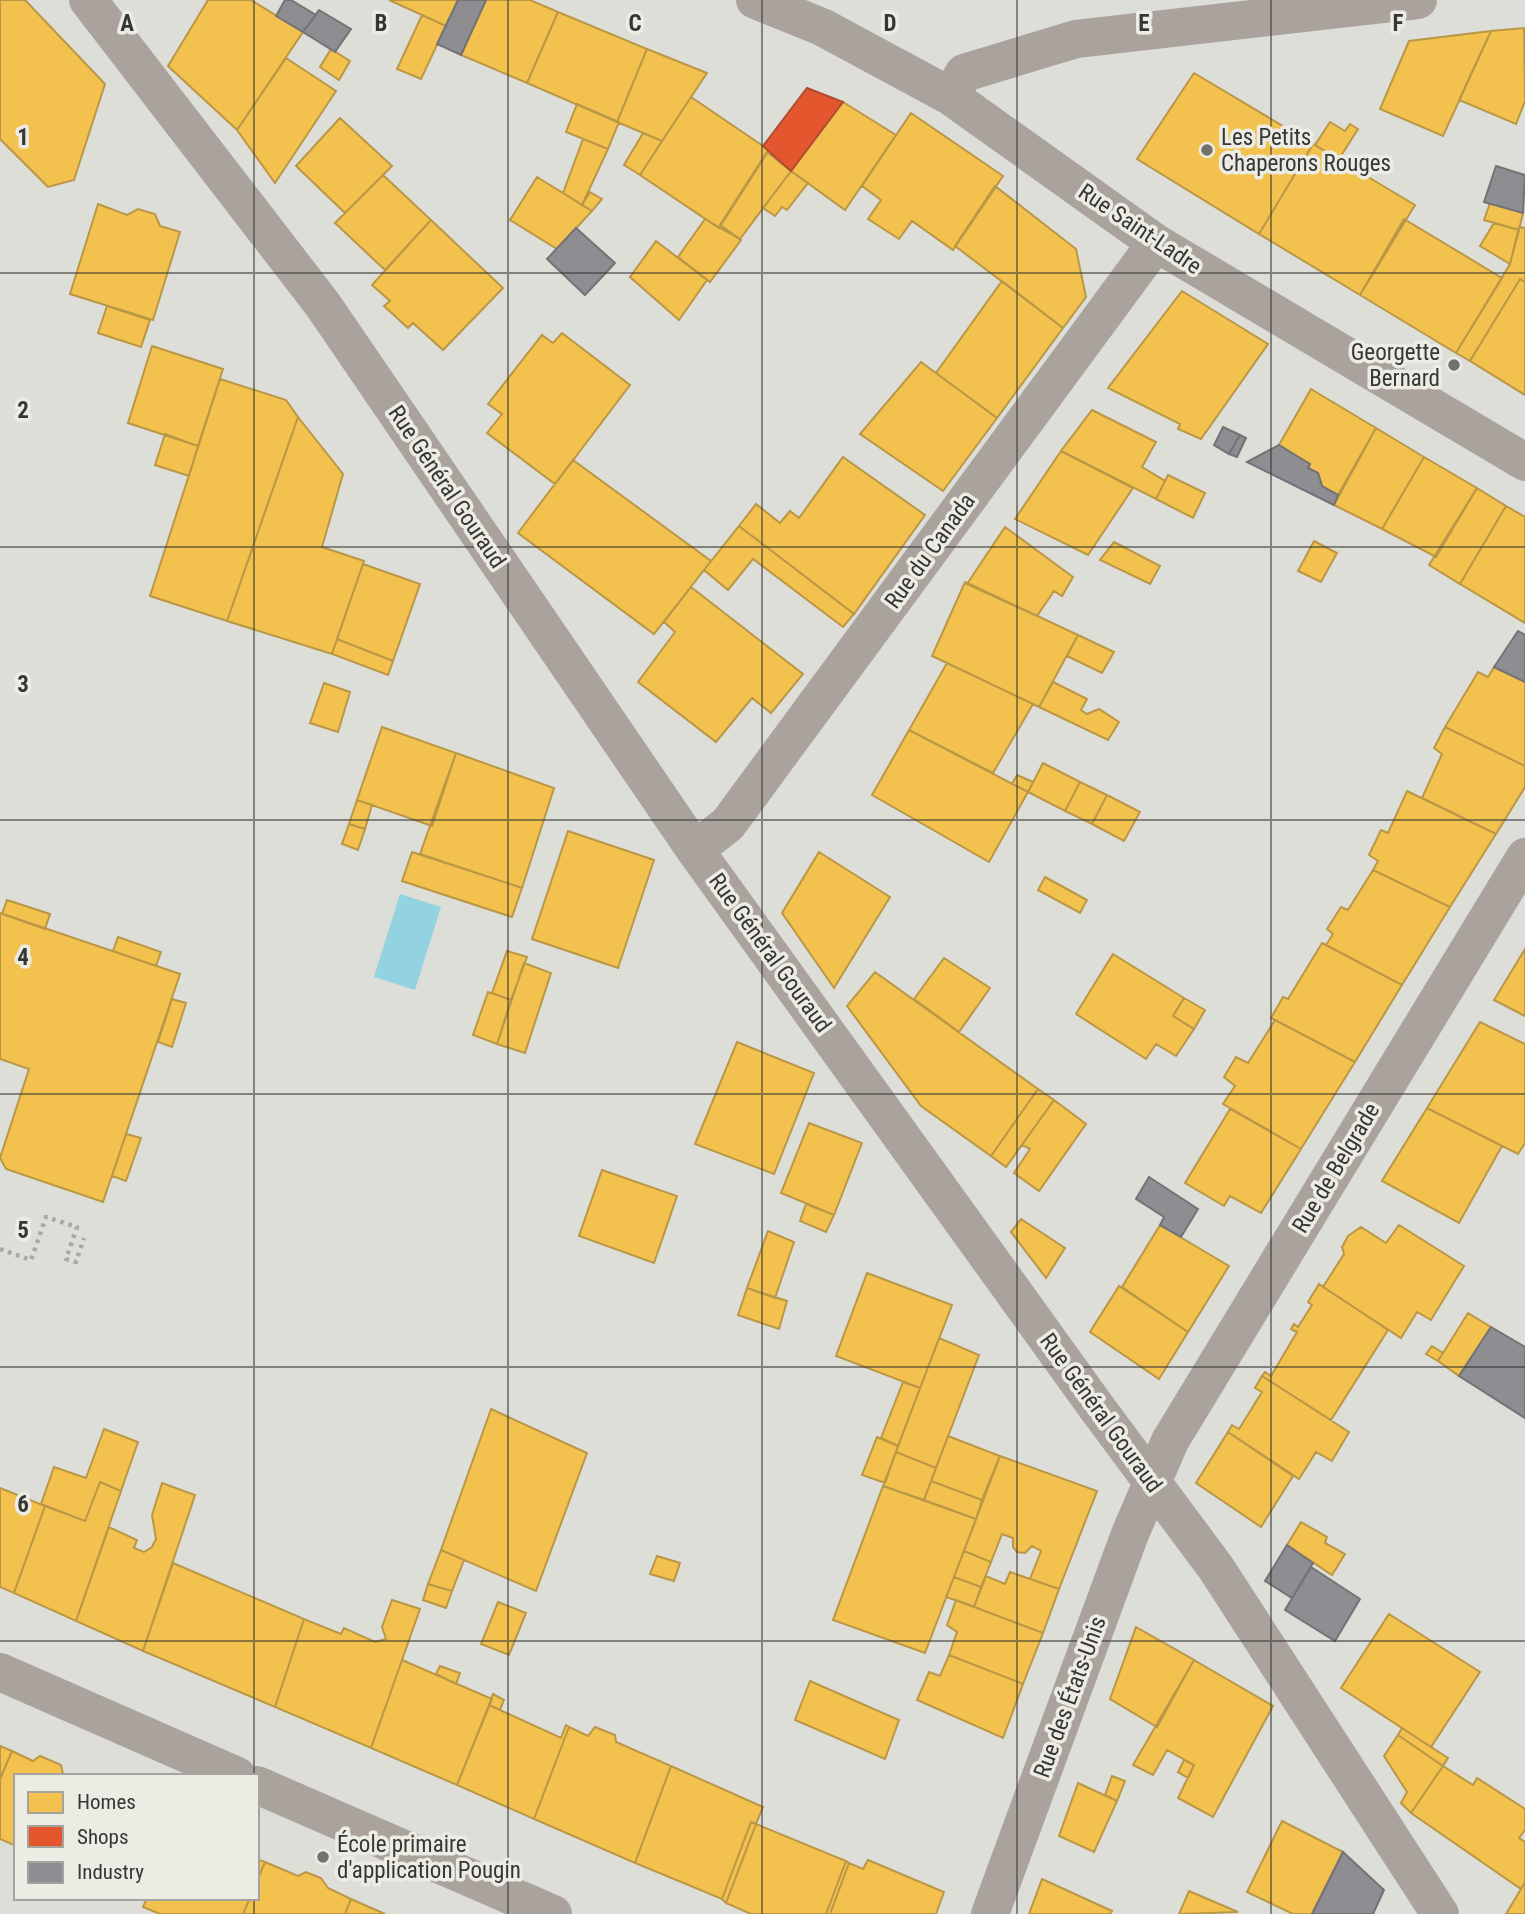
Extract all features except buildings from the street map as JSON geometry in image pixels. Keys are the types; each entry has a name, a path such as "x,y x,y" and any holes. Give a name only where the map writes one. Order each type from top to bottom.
{"street":[{"name":"Rue Général Gouraud","path":"88,0 323,305 695,849 1216,1568 1440,1914"},
{"name":"Rue Saint-Ladre","path":"755,0 822,27 950,96 1156,243 1525,462"},
{"path":"950,96 964,73 1076,39 1184,13 1418,0"},
{"name":"Rue du Canada","path":"695,849 728,824 1156,243"},
{"name":"Rue de Belgrade","path":"1151,1481 1170,1441 1525,857"},
{"name":"Rue des États-Unis","path":"990,1914 1151,1481"},
{"path":"0,1672 232,1774"},
{"path":"259,1786 553,1914"}],"path":[{"path":"0,1249 31,1260 46,1217 77,1227 66,1259 76,1262 84,1238"}],"water":[{"path":"400,894 441,907 415,990 374,977"}],"place":[{"name":"Les Petits Chaperons Rouges","path":"1207,150"},
{"name":"Georgette Bernard","path":"1454,365"},
{"name":"École primaire d'application Pougin","path":"323,1857"}]}
